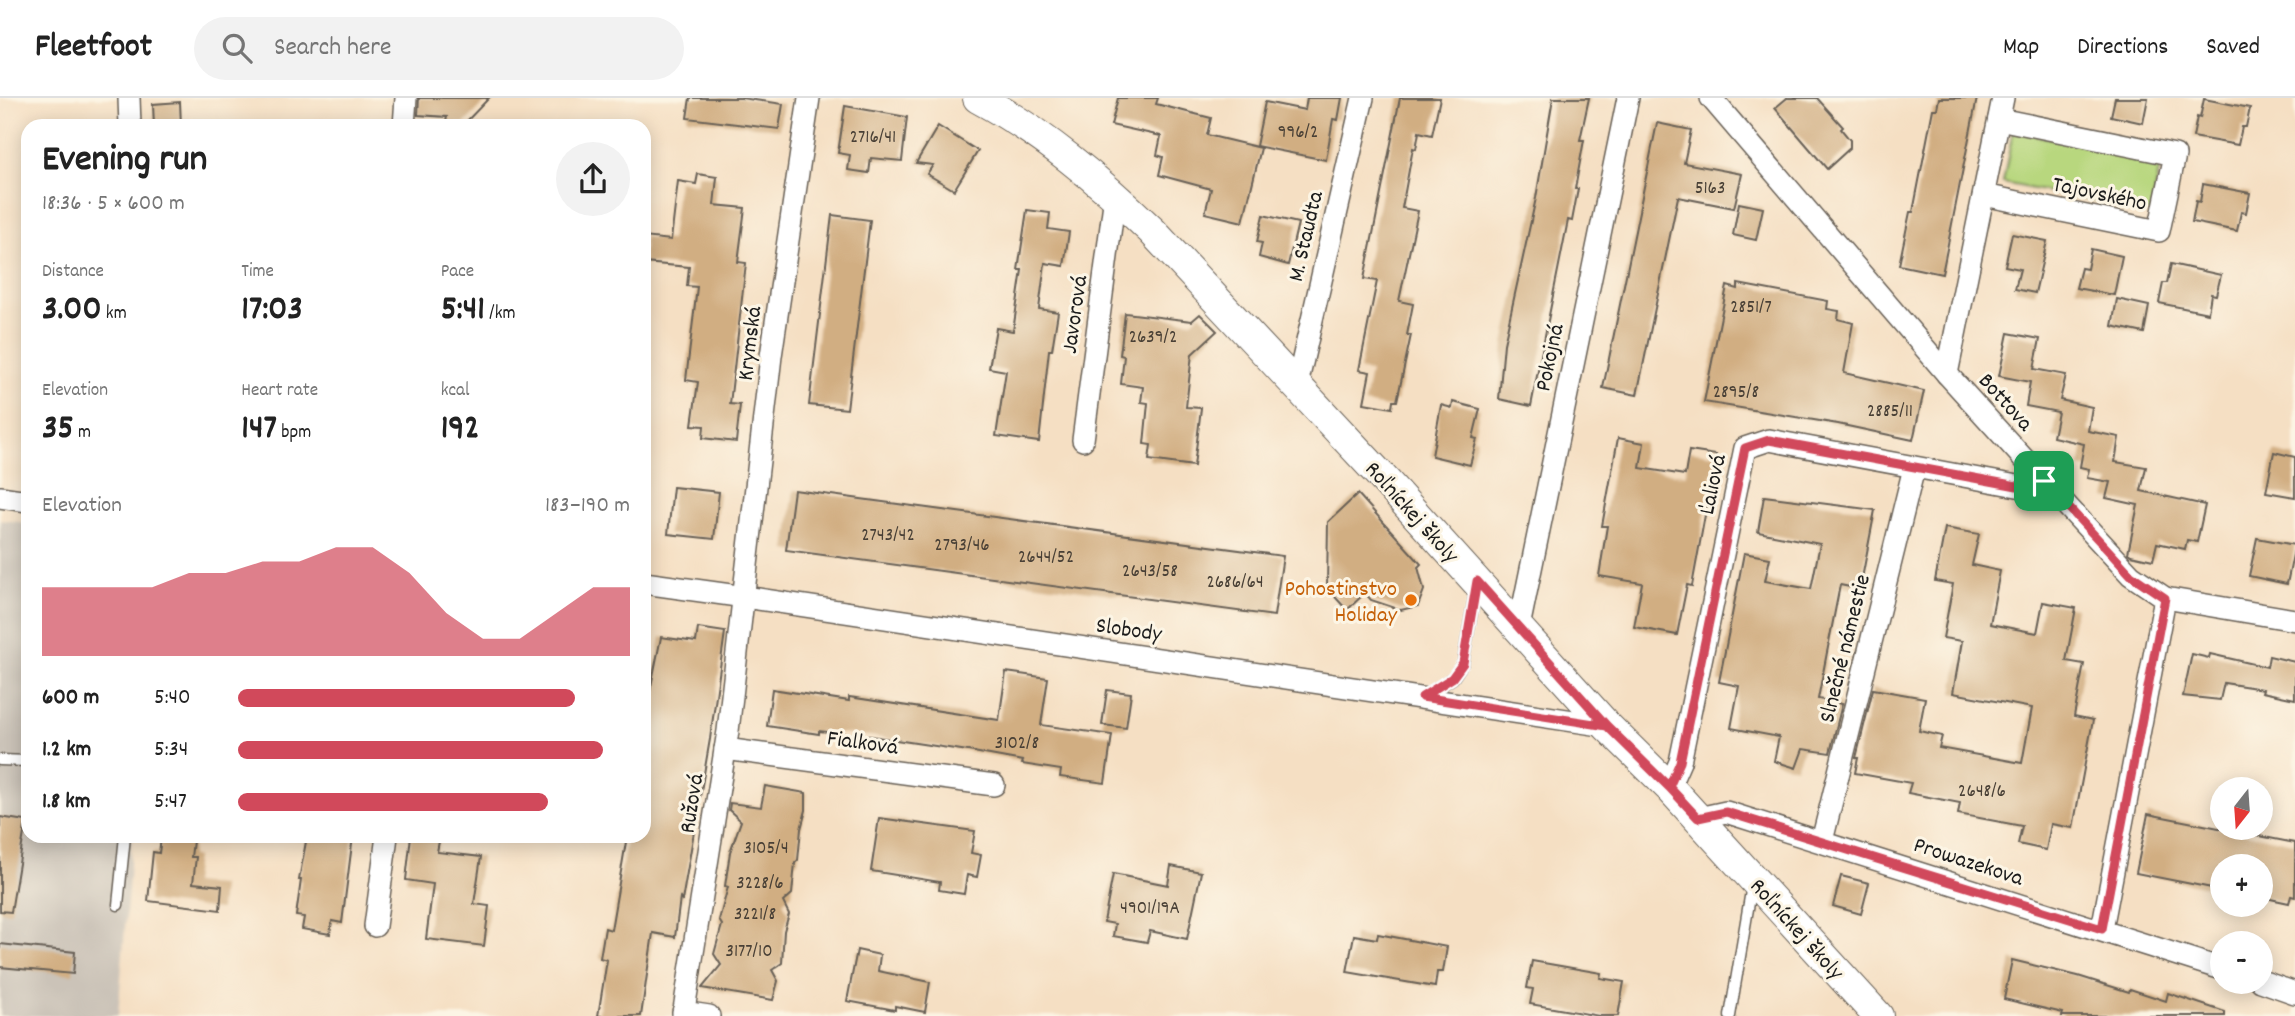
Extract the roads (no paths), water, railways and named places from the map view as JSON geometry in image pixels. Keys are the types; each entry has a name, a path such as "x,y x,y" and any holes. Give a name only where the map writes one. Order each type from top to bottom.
{"main road":[{"name":"Roľníckej školy","path":"978,98 1007,113 1069,156 1115,195 1187,268 1477,581 1607,726 1698,818 1878,1016"}],"street":[{"path":"129,98 130,119"},
{"path":"404,119 406,98"},
{"name":"Krymská","path":"745,597 771,356 809,98"},
{"name":"M. Staudta","path":"1297,385 1363,98"},
{"name":"Pokojná","path":"1519,627 1628,98"},
{"name":"Bottova","path":"1712,98 1947,374 2131,575 2165,598"},
{"name":"Tajovského","path":"1947,374 2001,108 2175,155 2159,231 1984,195"},
{"name":"Javorová","path":"1083,440 1115,195"},
{"name":"Ľaliová","path":"1669,787 1680,762 1745,448 1769,440 2017,486 2044,481"},
{"name":"Slnečné námestie","path":"1822,841 1914,468"},
{"path":"0,497 21,500"},
{"name":"Slobody","path":"651,584 1607,726"},
{"name":"Ružová","path":"683,1014 725,749 745,597"},
{"path":"2102,929 2165,598 2295,620"},
{"name":"Fialková","path":"725,749 994,786"},
{"name":"Prowazekova","path":"1698,818 1726,812 2210,965"},
{"path":"375,926 386,843"},
{"path":"2273,985 2295,993"},
{"path":"683,1014 709,1016"}],"lane":[{"path":"1422,697 1452,678 1463,663 1477,581"},
{"path":"2,757 21,760"},
{"path":"118,905 124,843"},
{"path":"1730,1016 1753,879"}],"place":[{"name":"Pohostinstvo Holiday","path":"1411,600"}]}
